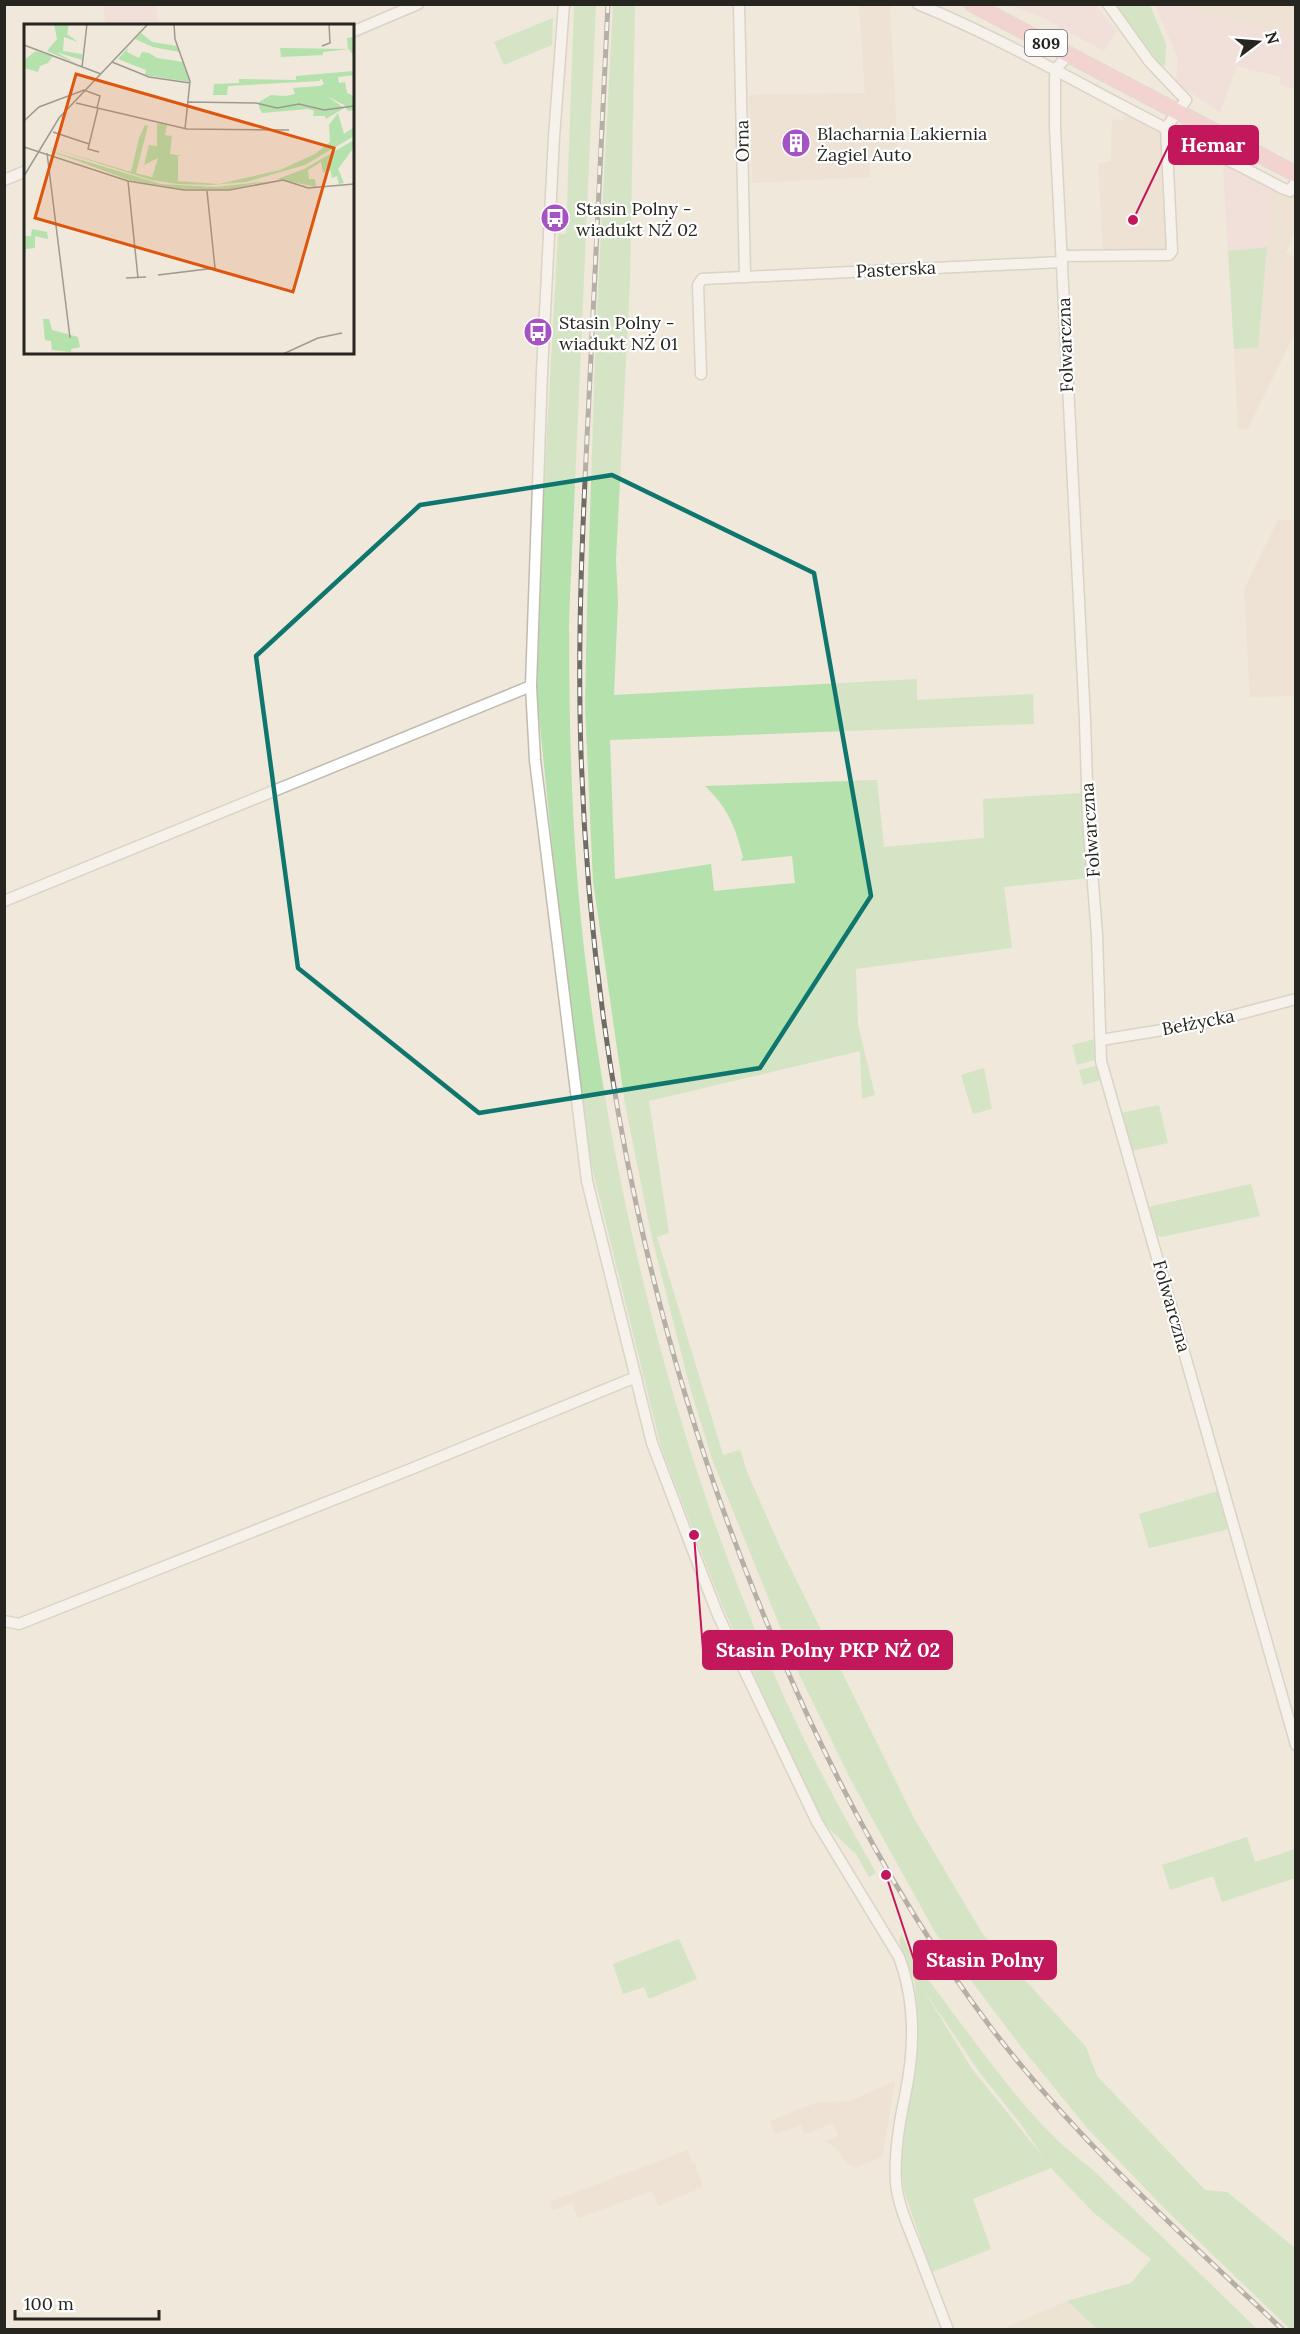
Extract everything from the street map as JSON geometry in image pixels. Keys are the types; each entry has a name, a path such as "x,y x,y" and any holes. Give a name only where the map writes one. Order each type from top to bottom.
{"main road":[{"name":"809","path":"972,4 1296,174"}],"street":[{"path":"354,31 418,4"},
{"path":"564,4 554,138 542,377 531,686 535,760 581,1146 601,1239 655,1452 718,1615 817,1822 894,1948 908,1979 912,2036 910,2067 897,2143 896,2184 902,2211 948,2330"},
{"name":"Orna","path":"739,4 745,276"},
{"path":"918,4 959,21 1056,69 1290,191 1296,181"},
{"path":"1108,4 1149,61 1186,100 1166,128"},
{"path":"1056,69 1068,55"},
{"name":"Folwarczna","path":"1056,69 1055,128 1085,720 1087,810 1097,935 1101,1061 1296,1745"},
{"name":"Pasterska","path":"701,374 698,285 702,279 1169,255 1172,251 1166,128"},
{"path":"4,180 24,172"},
{"path":"4,901 531,686"},
{"name":"Bełżycka","path":"1101,1041 1205,1023 1296,999"},
{"path":"4,1621 19,1624 636,1377"}],"highlighted area":[{"path":"612,475 814,573 871,896 760,1068 479,1113 298,968 256,656 420,505"}],"shaded area":[{"path":"104,5 156,5 158,24 105,24"},
{"path":"859,5 890,5 898,159 869,160 870,177 752,183 749,95 865,93"},
{"path":"1010,5 1095,5 1117,31 1104,51 1043,18"},
{"path":"1155,5 1177,5 1289,35 1295,34 1295,89 1279,84 1281,77 1237,66 1220,112 1176,83 1178,59"},
{"path":"1177,5 1295,5 1295,34 1289,35"},
{"path":"1126,113 1163,131 1168,250 1103,252 1098,164 1111,161 1112,119 1123,121"},
{"path":"1223,162 1271,189 1267,247 1228,251"},
{"path":"1271,189 1295,195 1295,228 1286,253 1295,258 1295,333 1248,428 1238,430 1234,349 1258,348"},
{"path":"1278,520 1295,520 1295,696 1250,697 1244,589"},
{"path":"895,2081 882,2157 855,2168 848,2164 839,2151 826,2141 839,2136 833,2123 805,2134 801,2125 775,2134 770,2121 815,2103 850,2101"},
{"path":"688,2150 703,2187 658,2206 652,2191 578,2218 572,2203 553,2210 550,2202"},
{"path":"1067,2301 1097,2329 1000,2330"}],"green space":[{"path":"574,5 596,5 569,620 569,664 572,797 578,885 600,1066 616,1158 636,1251 685,1435 748,1613 795,1721 876,1873 869,1877 856,1854 827,1827 805,1785 722,1605 704,1559 661,1447 590,1159 556,885 537,695 544,487 558,234 566,234"},
{"path":"613,5 635,5 630,281 616,560 618,601 614,695 917,679 917,700 1033,694 1034,724 610,740 615,879 711,864 714,891 795,883 792,856 741,861 743,857 730,819 705,786 877,780 884,847 984,838 983,799 1084,793 1089,878 1004,887 1012,948 856,969 858,1025 875,1095 862,1099 860,1051 649,1101 669,1233 657,1237 723,1455 740,1450 747,1472 780,1547 915,1820 982,1933 1086,2047 1097,2076 1205,2190 1227,2192 1295,2248 1295,2329 1290,2329 1166,2210 1088,2129 1022,2048 936,1934 851,1780 800,1676 712,1459 689,1384 652,1238 625,1104 593,881 585,707 587,608 596,329"},
{"path":"1115,5 1150,5 1166,44 1165,66 1160,65"},
{"path":"553,18 552,45 504,65 494,42"},
{"path":"1267,247 1258,348 1234,349 1228,251"},
{"path":"1098,1038 1098,1059 1077,1065 1072,1045"},
{"path":"1099,1065 1104,1079 1083,1085 1079,1070"},
{"path":"984,1068 992,1109 973,1114 961,1075"},
{"path":"1159,1105 1168,1143 1132,1151 1121,1113"},
{"path":"1251,1184 1260,1216 1161,1237 1155,1234 1148,1207"},
{"path":"1221,1490 1230,1529 1149,1548 1139,1514"},
{"path":"1247,1837 1255,1862 1295,1849 1295,1878 1222,1902 1213,1876 1170,1890 1162,1865"},
{"path":"901,1934 950,2009 1010,2088 1041,2123 1092,2169 1257,2329 1097,2329 1067,2301 1131,2283 1151,2259 1094,2213 1051,2168 973,2199 991,2249 932,2272 904,2191 901,2166 908,2103 916,2072 918,2022 915,1983 899,1941","holes":["923,1989 980,2073 1020,2123 1044,2158 972,2069"]},
{"path":"679,1939 697,1979 649,1999 644,1987 623,1994 613,1964"}],"railway":[{"path":"608,4 580,620 581,753 587,867 599,981 615,1094 637,1207 664,1318 695,1428 733,1536 797,1693 845,1793 928,1938 992,2029 1059,2109 1131,2185 1283,2330"}],"place":[{"name":"Blacharnia Lakiernia Żagiel Auto","path":"796,143"},
{"name":"Stasin Polny - wiadukt NŻ 02","path":"555,218"},
{"name":"Hemar","path":"1133,220"},
{"name":"Stasin Polny - wiadukt NŻ 01","path":"538,332"},
{"name":"Stasin Polny PKP NŻ 02","path":"694,1535"},
{"name":"Stasin Polny","path":"886,1875"}]}
